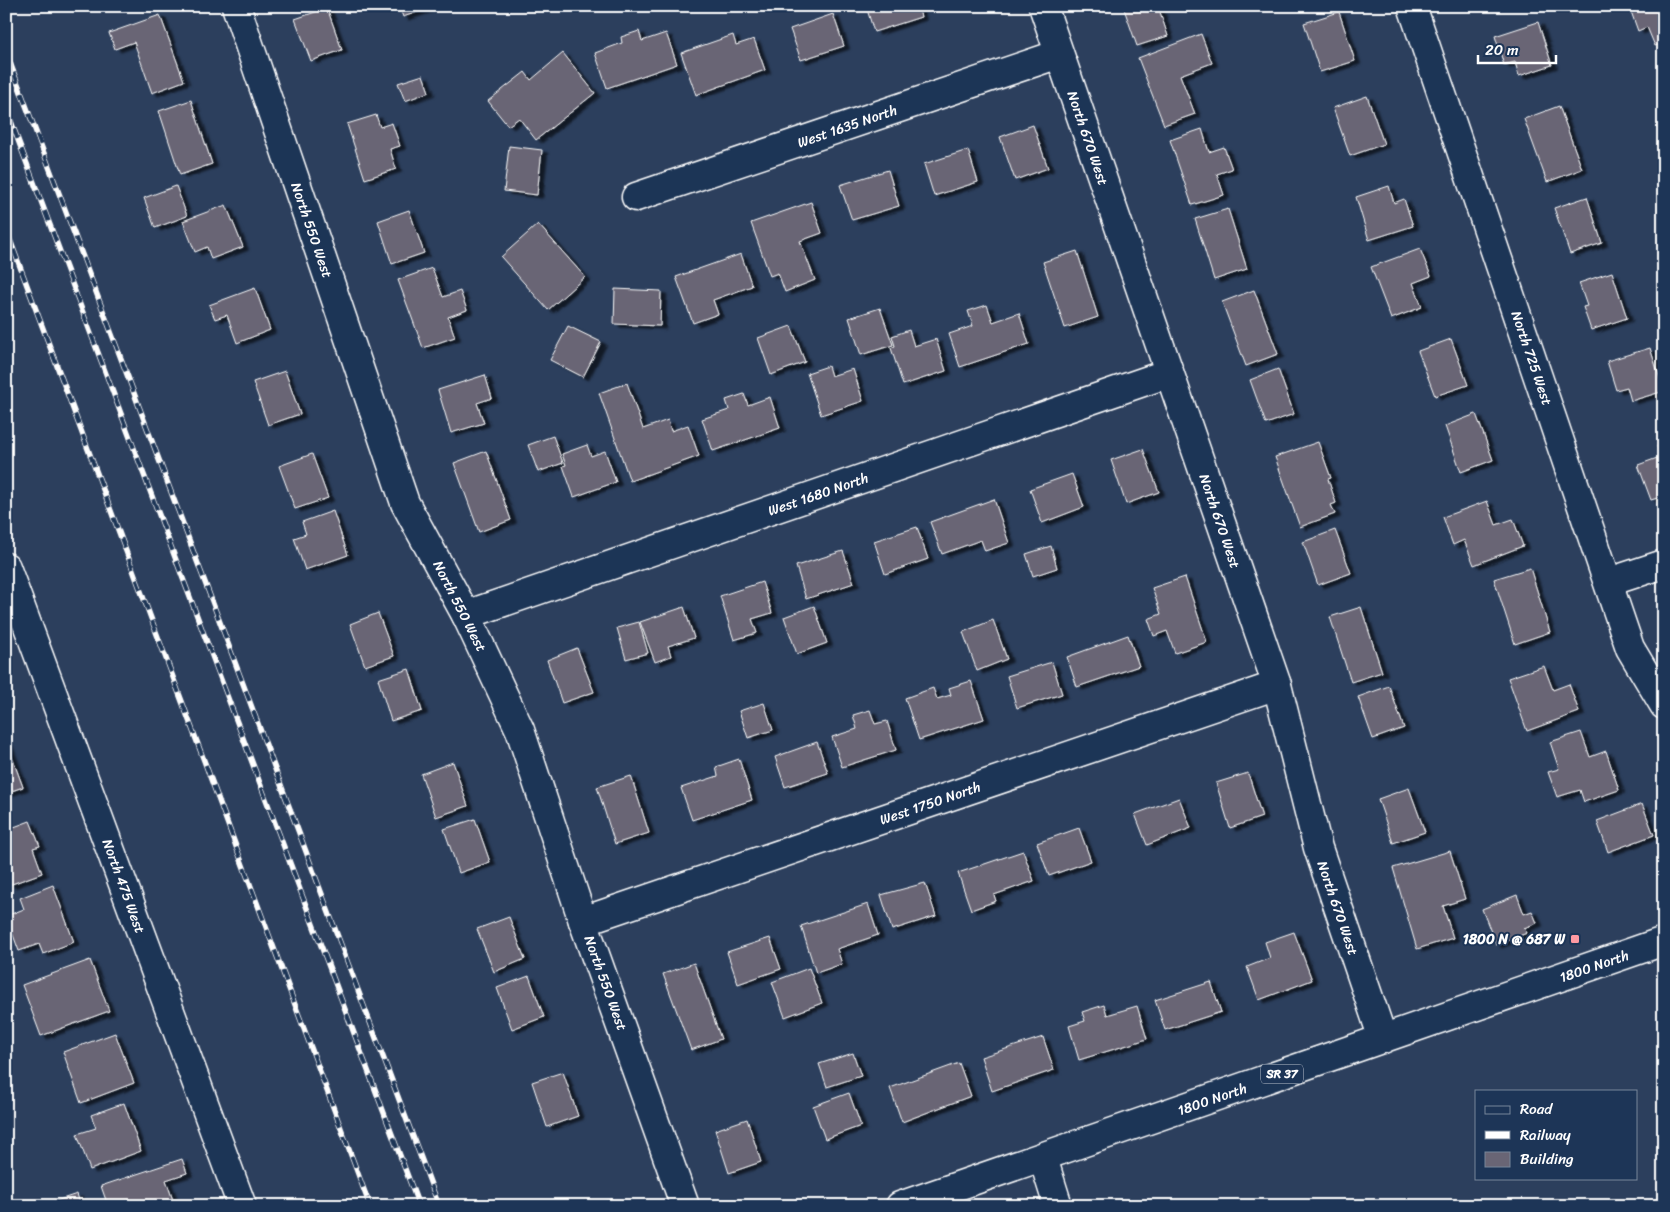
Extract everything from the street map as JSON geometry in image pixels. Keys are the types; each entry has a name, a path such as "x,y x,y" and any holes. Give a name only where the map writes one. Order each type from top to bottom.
{"street":[{"name":"North 550 West","path":"236,6 405,503 466,615 520,730 583,921 685,1206"},
{"name":"North 670 West","path":"1043,6 1277,685 1318,848 1383,1039"},
{"name":"North 725 West","path":"1412,6 1630,648 1664,705"},
{"name":"West 1635 North","path":"636,197 1059,54"},
{"name":"West 1680 North","path":"466,615 1169,373"},
{"path":"1609,582 1664,564"},
{"name":"North 475 West","path":"6,567 242,1206"},
{"name":"West 1750 North","path":"583,921 1277,685"},
{"name":"1800 North","path":"900,1206 1664,942"},
{"path":"1043,1158 1058,1206"}],"building":[{"path":"399,6 435,6 403,17"},
{"path":"866,6 918,6 921,17 874,32"},
{"path":"1123,6 1158,6 1168,36 1137,46"},
{"path":"1629,6 1664,6 1664,43 1655,46 1647,27 1638,31"},
{"path":"327,8 342,50 311,61 295,19"},
{"path":"1339,12 1355,61 1320,72 1304,23"},
{"path":"833,14 844,46 801,60 790,29"},
{"path":"160,15 184,81 152,93 134,42 115,49 109,33"},
{"path":"1538,22 1552,65 1519,76 1515,62 1504,65 1495,36"},
{"path":"639,31 642,41 666,33 677,64 607,88 595,53 622,43 621,37"},
{"path":"1201,34 1212,63 1180,75 1195,114 1164,125 1138,58"},
{"path":"733,35 736,45 754,39 765,70 696,95 681,53"},
{"path":"563,53 595,93 536,140 519,118 508,126 488,101 525,72 531,80"},
{"path":"423,75 429,92 405,101 398,83"},
{"path":"1367,96 1384,144 1350,156 1333,108"},
{"path":"191,100 212,164 180,175 159,111"},
{"path":"1559,106 1582,169 1547,182 1524,119"},
{"path":"376,115 380,127 392,123 400,146 390,149 396,169 365,179 347,124"},
{"path":"1033,125 1048,168 1015,180 1000,137"},
{"path":"1202,129 1209,152 1224,147 1232,169 1217,174 1224,195 1192,205 1170,140"},
{"path":"509,146 542,150 537,195 504,191"},
{"path":"968,150 978,182 934,196 924,164"},
{"path":"888,170 899,206 852,220 840,185"},
{"path":"176,186 187,216 155,228 144,198"},
{"path":"1389,186 1394,203 1404,199 1413,226 1369,240 1356,197"},
{"path":"1587,197 1602,243 1570,254 1554,208"},
{"path":"811,202 822,233 800,241 815,280 785,292 778,273 770,276 751,223"},
{"path":"226,205 243,247 211,259 207,247 195,252 183,221"},
{"path":"1228,209 1247,269 1214,280 1195,219"},
{"path":"409,210 424,253 392,264 378,221"},
{"path":"538,224 585,277 548,310 501,257"},
{"path":"1420,249 1431,276 1413,283 1422,307 1391,319 1371,267"},
{"path":"1077,251 1098,317 1065,328 1043,262"},
{"path":"741,254 752,286 713,300 718,314 693,323 676,277"},
{"path":"432,268 443,297 460,291 467,310 448,317 455,337 423,348 398,280"},
{"path":"1612,272 1627,318 1591,330 1583,307 1587,306 1579,283"},
{"path":"255,288 270,330 237,343 227,315 215,319 209,305"},
{"path":"615,289 661,291 660,326 614,324"},
{"path":"1254,290 1278,354 1246,366 1222,302"},
{"path":"987,305 993,322 1019,313 1029,344 960,367 949,334 973,326 968,311"},
{"path":"880,308 893,345 861,355 849,318"},
{"path":"568,326 601,342 583,377 550,360"},
{"path":"791,326 805,362 771,375 758,338"},
{"path":"909,330 914,346 936,339 946,371 903,385 891,348 895,346 892,336"},
{"path":"1451,339 1468,385 1435,396 1418,351"},
{"path":"1650,348 1664,391 1631,401 1627,387 1616,390 1607,361"},
{"path":"828,366 831,376 853,369 863,401 821,415 807,373"},
{"path":"1278,369 1294,414 1266,424 1250,380"},
{"path":"285,371 300,414 268,425 253,382"},
{"path":"485,375 492,398 477,403 484,423 451,433 438,390"},
{"path":"627,383 643,429 668,420 671,431 688,425 699,456 630,481 599,393"},
{"path":"744,394 748,405 770,397 780,428 713,451 702,419 729,410 726,400"},
{"path":"1476,414 1493,460 1461,472 1445,426"},
{"path":"553,436 563,463 538,472 528,445"},
{"path":"1318,442 1331,478 1328,479 1336,503 1331,505 1335,514 1300,527 1275,457"},
{"path":"1664,443 1664,496 1651,500 1638,465 1660,457 1657,446"},
{"path":"587,445 591,456 605,451 616,482 574,497 563,466 566,465 562,454"},
{"path":"1143,449 1159,492 1126,504 1111,460"},
{"path":"486,451 511,520 479,532 454,463"},
{"path":"312,454 328,498 295,509 279,466"},
{"path":"1072,474 1084,507 1042,523 1030,489"},
{"path":"994,499 1009,543 985,551 981,540 942,554 930,522"},
{"path":"1487,501 1496,525 1513,519 1523,546 1474,565 1464,540 1453,545 1443,517"},
{"path":"333,511 348,555 305,570 294,538 306,534 302,522"},
{"path":"917,527 928,559 885,574 874,541"},
{"path":"1335,530 1351,573 1318,585 1303,542"},
{"path":"1051,546 1057,568 1033,576 1026,554"},
{"path":"843,551 854,583 806,599 796,566"},
{"path":"1530,568 1550,632 1515,644 1494,579"},
{"path":"1185,577 1207,642 1175,653 1167,631 1154,636 1148,619 1161,614 1152,588"},
{"path":"762,582 772,613 752,619 757,633 734,640 720,596"},
{"path":"814,606 827,643 797,654 784,617"},
{"path":"684,607 694,638 668,646 671,656 655,662 640,622"},
{"path":"1361,607 1382,672 1351,682 1330,617"},
{"path":"378,613 394,656 365,666 350,624"},
{"path":"993,620 1007,659 977,671 963,632"},
{"path":"639,622 648,653 626,659 617,628"},
{"path":"1128,635 1139,666 1077,687 1067,657"},
{"path":"577,648 594,692 562,703 547,660"},
{"path":"1052,662 1062,694 1017,708 1007,676"},
{"path":"1544,666 1553,690 1569,684 1579,712 1527,731 1508,678"},
{"path":"409,669 422,711 391,721 378,679"},
{"path":"971,681 984,719 919,740 905,698 933,688 937,699 951,695 949,688"},
{"path":"1389,686 1404,728 1373,739 1358,697"},
{"path":"764,703 773,730 748,738 739,711"},
{"path":"870,710 875,724 887,721 896,750 842,767 832,737 857,729 853,715"},
{"path":"1581,732 1590,757 1606,751 1619,790 1584,802 1580,790 1557,797 1548,772 1559,769 1550,742"},
{"path":"6,741 23,787 6,793"},
{"path":"817,742 828,773 785,787 775,757"},
{"path":"739,759 752,800 692,820 681,788 718,776 716,767"},
{"path":"453,762 468,806 436,817 421,774"},
{"path":"1248,773 1262,817 1230,828 1216,783"},
{"path":"631,776 649,833 615,844 597,787"},
{"path":"1409,788 1425,832 1393,843 1378,799"},
{"path":"1179,798 1191,828 1147,845 1135,814"},
{"path":"1642,804 1654,835 1608,852 1597,821"},
{"path":"475,819 490,862 459,873 444,829"},
{"path":"30,821 40,846 33,848 42,873 9,885 6,877 6,830"},
{"path":"1079,828 1091,861 1049,876 1037,843"},
{"path":"1023,851 1034,881 994,895 996,901 971,910 958,873"},
{"path":"1450,851 1465,899 1443,906 1453,938 1417,949 1393,868"},
{"path":"925,883 936,916 892,930 881,895"},
{"path":"53,885 74,942 43,954 39,944 19,951 6,916 24,909 20,898"},
{"path":"1517,895 1524,914 1532,911 1537,923 1524,928 1527,933 1496,945 1482,909"},
{"path":"868,904 878,935 837,949 842,964 816,973 801,926"},
{"path":"509,917 525,959 494,972 477,929"},
{"path":"1294,932 1312,980 1259,1000 1247,967 1270,958 1265,942"},
{"path":"770,938 781,969 738,984 727,952"},
{"path":"90,960 109,1011 41,1036 22,985"},
{"path":"694,963 721,1039 691,1050 663,974"},
{"path":"809,968 822,1003 785,1017 772,982"},
{"path":"529,976 544,1017 512,1029 497,988"},
{"path":"1211,982 1221,1012 1165,1030 1155,1000"},
{"path":"1104,1005 1107,1015 1137,1006 1147,1039 1079,1060 1069,1026 1085,1021 1082,1012"},
{"path":"115,1033 134,1083 81,1103 63,1052"},
{"path":"1043,1037 1054,1070 992,1091 981,1057"},
{"path":"853,1053 861,1076 827,1087 819,1064"},
{"path":"959,1063 971,1096 902,1122 890,1088"},
{"path":"563,1072 578,1116 547,1127 532,1082"},
{"path":"849,1093 861,1126 825,1139 813,1106"},
{"path":"124,1103 141,1151 90,1170 77,1134 96,1128 91,1115"},
{"path":"747,1119 761,1162 729,1173 715,1130"},
{"path":"182,1159 187,1173 166,1180 175,1206 108,1206 101,1186"},
{"path":"77,1194 81,1206 41,1206"},
{"path":"612,1199 615,1206 593,1205"}],"railway":[{"path":"6,52 439,1206"},
{"path":"6,108 419,1206"},
{"path":"6,229 370,1206"}],"place":[{"name":"1800 N @ 687 W","path":"1575,939"}]}
